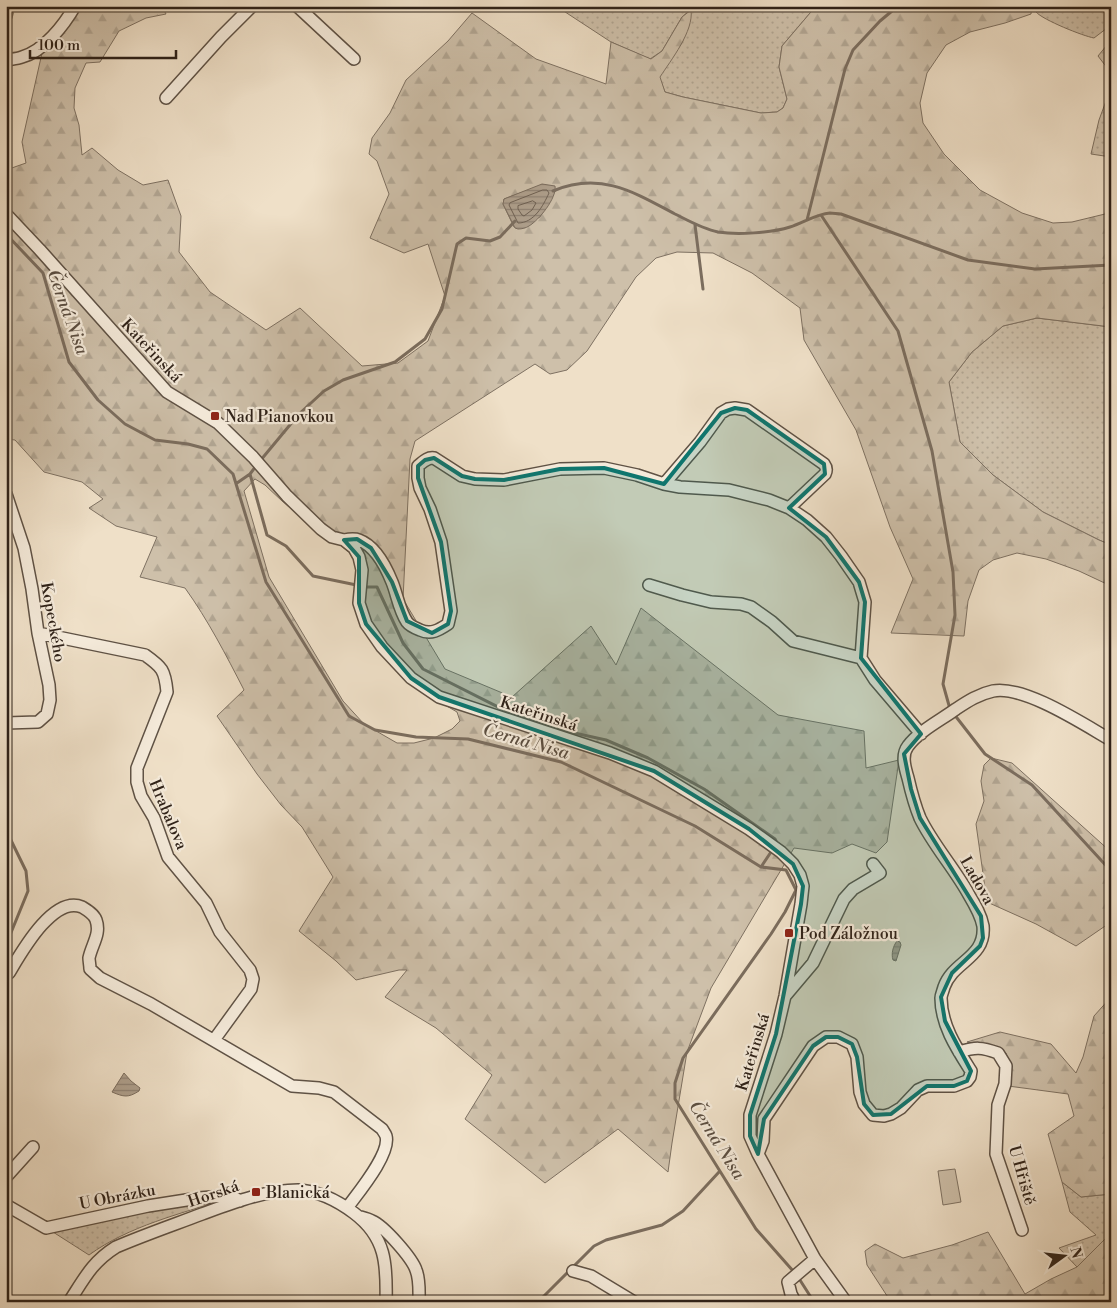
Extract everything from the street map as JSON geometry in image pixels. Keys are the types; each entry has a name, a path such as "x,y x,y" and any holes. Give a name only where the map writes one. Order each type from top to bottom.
{"street":[{"path":"6,16 8,6"},
{"path":"6,60 24,57 45,45 75,6"},
{"path":"166,98 252,6"},
{"path":"297,6 354,59"},
{"name":"Kateřinská","path":"6,214 166,392 218,423 321,529 332,537 344,540 354,548 360,557 362,570 359,603 366,624 382,647 410,678 439,697 610,753 654,771 748,828 781,852 793,864 800,875 803,886 801,904 785,996 776,1034 750,1115 750,1136 815,1259 846,1302"},
{"path":"664,484 700,442 721,413 735,408 747,410 824,464 826,468 825,474 789,508"},
{"path":"344,540 357,540 371,548 380,559 392,582 398,602 407,621 413,627 432,633 448,624 451,611 441,542 418,478 418,466 430,458 434,458 462,476 475,479 504,480 560,469 604,468 637,475 680,488 729,490 769,500 789,508 807,520 826,537 859,582 865,602 861,658 875,680 921,734"},
{"name":"Kopeckého","path":"6,494 24,548 38,633 49,684 50,700 47,714 38,722 6,723"},
{"path":"648,585 711,602 741,604 751,607 772,622 793,642 861,658"},
{"name":"Hrabalova","path":"38,633 145,655 159,665 166,678 166,692 137,768 137,782 141,796 154,818 168,857 206,903 220,932 250,970 253,979 251,989 214,1040"},
{"name":"Ladova","path":"758,1154 763,1141 764,1120 813,1046 826,1037 838,1037 852,1044 857,1057 860,1092 864,1104 874,1115 884,1116 891,1114 901,1108 918,1090 927,1086 954,1086 967,1081 970,1077 971,1071 954,1044 944,1021 940,997 945,983 952,973 980,946 983,938 982,926 977,908 920,818 904,765 904,754 907,746 973,697 992,691 1011,692 1042,702 1111,740"},
{"path":"785,996 813,963 844,899 853,889 880,873 874,864"},
{"path":"6,974 34,933 56,912 67,906 77,905 86,909 95,918 98,930 89,959 90,969 100,978 151,1004 292,1086 319,1088 334,1092 382,1129 386,1136 385,1148 371,1176 346,1208"},
{"name":"U Hřiště","path":"959,1052 974,1047 988,1050 998,1053 1006,1066 1004,1084 998,1105 996,1154 1022,1230"},
{"path":"6,1177 33,1147"},
{"name":"Horská","path":"69,1302 94,1264 116,1247 240,1201 272,1192 298,1190 331,1198 358,1216 376,1235 383,1252 387,1284 386,1302"},
{"name":"U Obrázku","path":"6,1205 46,1228 148,1206 198,1198 224,1196 240,1201"},
{"path":"358,1216 374,1221 410,1258 418,1276 419,1302"},
{"path":"795,1302 788,1282 815,1259"},
{"path":"573,1271 591,1276 634,1302"}],"highlighted area":[{"path":"735,408 747,410 824,464 825,474 789,508 826,537 859,582 865,602 861,658 921,734 904,754 911,789 920,818 981,916 983,938 980,946 952,973 941,997 945,1021 971,1071 967,1081 954,1086 927,1086 891,1114 873,1115 864,1104 857,1057 852,1044 838,1037 826,1037 813,1046 764,1119 758,1154 750,1136 750,1115 776,1034 801,904 803,886 793,864 749,829 654,771 439,697 411,678 366,624 359,603 359,557 344,540 357,539 371,548 392,582 407,621 432,633 448,624 451,611 441,542 418,478 418,466 425,460 434,458 462,476 475,479 504,480 560,469 604,468 664,484 721,413"}],"green space":[{"path":"82,6 162,6 166,14 146,18 119,31 100,62 86,63 75,88 74,108 79,125 82,155 92,148 118,170 143,185 168,180 181,216 179,252 210,292 266,330 300,308 362,366 398,363 428,341 445,296 428,244 404,253 370,238 389,194 377,161 369,154 372,138 390,113 406,80 448,41 472,13 536,59 606,84 611,42 651,59 662,51 682,17 691,10 689,27 685,36 660,77 665,92 761,113 777,112 783,108 787,99 779,67 782,46 816,6 1032,6 1031,14 970,32 946,45 927,73 920,103 923,123 944,154 980,190 1022,213 1053,223 1072,222 1105,214 1111,181 1111,327 1037,318 1003,326 972,352 949,382 960,442 993,475 1043,512 1111,545 1111,586 1079,571 1046,559 1017,553 993,560 979,570 968,601 964,636 891,633 913,579 890,527 856,430 804,340 800,308 752,273 713,253 677,252 656,258 636,277 587,351 567,370 550,374 535,364 415,441 410,459 403,599 445,669 512,697 591,626 616,665 641,608 778,715 864,731 866,768 899,760 887,842 876,853 852,844 832,853 794,848 711,988 687,1052 668,1172 618,1129 545,1183 465,1119 492,1075 436,1028 385,997 407,970 399,970 356,980 299,931 333,877 302,827 281,805 257,774 217,716 244,690 185,588 140,577 157,537 116,526 89,508 103,499 82,482 44,472 15,440 6,440 6,170 26,163 22,142 42,53 71,23","holes":["556,190 540,217 514,227 503,204 504,199 523,192","255,479 265,485 316,530 355,557 365,577 354,605 362,627 378,650 421,691 457,712 460,721 452,729 434,738 414,743 397,743 364,724 343,701 269,577 244,491"]},
{"path":"556,6 816,6 782,46 779,67 787,99 783,108 777,112 761,113 665,92 659,77 683,41 690,10 682,17 662,51 650,59 611,42"},
{"path":"1035,6 1111,6 1111,25 1094,38 1089,37 1046,19 1036,12"},
{"path":"1111,40 1111,73 1098,56"},
{"path":"1106,101 1111,102 1111,157 1091,154 1099,120"},
{"path":"1037,318 1111,327 1111,545 1043,512 993,475 960,442 949,382 972,352 1003,326"},
{"path":"991,758 1012,763 1111,852 1111,922 1076,946 1036,924 987,902 976,824 984,801 981,781 984,765"},
{"path":"1111,997 1111,1194 1081,1197 1062,1182 1048,1134 1074,1116 1068,1094 1008,1086 1010,1066 1006,1053 994,1048 967,1042 1000,1032 1051,1044 1076,1073 1083,1057 1094,1016"},
{"path":"955,1169 961,1202 943,1205 938,1171"},
{"path":"1062,1182 1081,1197 1111,1194 1111,1236 1108,1236 1077,1267 1059,1248 1096,1235 1070,1212"},
{"path":"226,1199 138,1228 104,1245 89,1255 53,1232 67,1224"},
{"path":"988,1232 1025,1294 1077,1267 1109,1235 1111,1236 1111,1302 891,1302 867,1265 865,1251 875,1244 903,1258 952,1245"}],"water":[{"path":"542,184 555,186 550,202 542,214 528,227 515,228 503,204 504,199"},
{"path":"897,941 901,945 896,961 893,960 892,953"},
{"path":"124,1073 140,1088 139,1091 126,1096 112,1092"}],"waterway":[{"path":"807,220 845,69 853,50 880,21 898,6"},
{"path":"553,191 570,185 586,183 616,187 645,198 707,229 718,232 773,231 790,227 820,215 833,213 841,214 968,260 1035,269 1111,265"},
{"path":"821,215 898,331 932,451 953,572 955,615 943,684 950,709 985,754 1032,785 1111,871"},
{"path":"260,461 299,414 324,391 343,380 395,362 425,339 442,309 457,244 466,238 490,241 500,237 515,221"},
{"path":"695,225 703,289"},
{"name":"Černá Nisa","path":"6,234 43,273 69,362 98,400 125,424 155,440 188,444 207,449 233,474 266,582 349,716 375,730 416,737 468,739 561,762 695,826 761,867 786,870 796,890 771,934 683,1058 675,1083 675,1099 756,1229 794,1272"},
{"path":"237,483 250,474 256,466"},
{"path":"250,474 267,535 286,546 313,576 366,587 377,587 403,643 423,669 512,714 552,728 606,740 648,758 704,789 775,839 777,843 761,867"},
{"path":"6,748 10,764 6,810"},
{"path":"6,830 26,871 28,891 6,942"},
{"path":"538,1302 594,1246 606,1240 662,1225 683,1211 719,1172"},
{"name":"Černá Nisa","path":"798,1277 814,1302"}],"place":[{"name":"Nad Pianovkou","path":"215,416"},
{"name":"Pod Záložnou","path":"789,933"},
{"name":"Blanická","path":"256,1192"}]}
